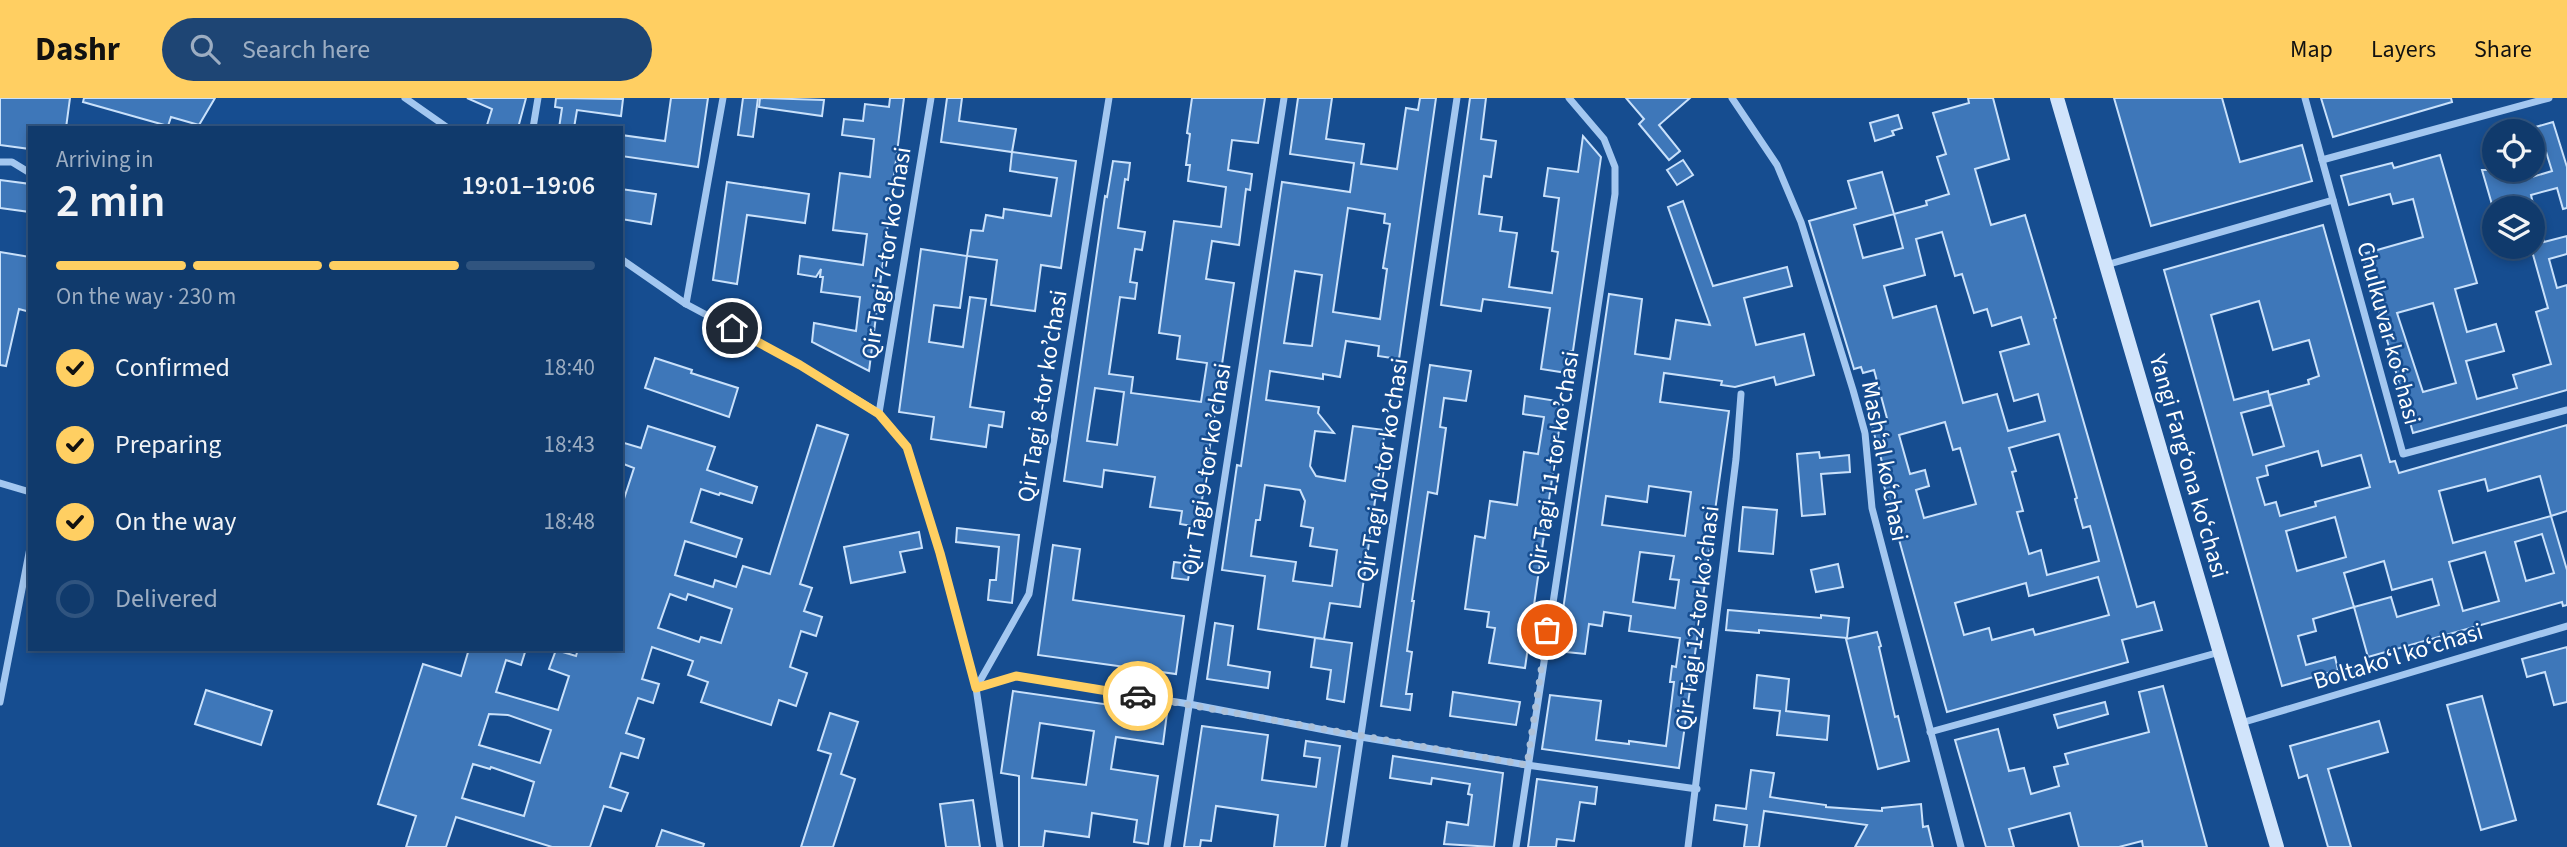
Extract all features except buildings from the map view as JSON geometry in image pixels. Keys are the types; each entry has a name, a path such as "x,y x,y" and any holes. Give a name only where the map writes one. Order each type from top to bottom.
{"main road":[{"name":"Yangi Fargʻona koʻchasi","path":"2057,98 2277,847"}],"street":[{"path":"405,98 445,126"},
{"path":"533,126 538,98"},
{"path":"686,304 723,98"},
{"name":"Qir Tagi 7-tor koʼchasi","path":"879,414 931,98"},
{"name":"Qir Tagi 8-tor koʼchasi","path":"976,688 1029,594 1110,98"},
{"name":"Qir Tagi 9-tor koʼchasi","path":"1167,847 1284,98"},
{"name":"Qir Tagi 10-tor koʼchasi","path":"1344,847 1457,98"},
{"name":"Qir Tagi 11-tor koʼchasi","path":"1516,847 1615,194 1615,167 1604,139 1569,98"},
{"name":"Mashʻal koʻchasi","path":"1731,98 1777,165 1801,222 1817,274 1865,433 1872,508 1961,847"},
{"name":"Chulkuvar koʻchasi","path":"2305,98 2403,454 2567,410"},
{"path":"2322,160 2549,98"},
{"path":"0,162 12,162 28,172"},
{"path":"2106,265 2333,200"},
{"path":"623,261 686,304 800,365 879,414 907,447 940,553 976,688 1000,847"},
{"name":"Qir Tagi 12-tor koʼchasi","path":"1688,847 1736,459 1741,394"},
{"path":"0,483 28,491"},
{"path":"0,702 28,558"},
{"name":"Boltakoʻl koʻchasi","path":"2241,723 2567,626"},
{"path":"1930,732 2220,652"},
{"path":"976,688 1016,676 1527,765 1697,789"}],"way so far":[{"path":"1138,696 1527,765 1547,630"}],"route":[{"path":"732,328 800,365 879,414 907,447 940,553 976,688 1016,676 1138,696"}]}
